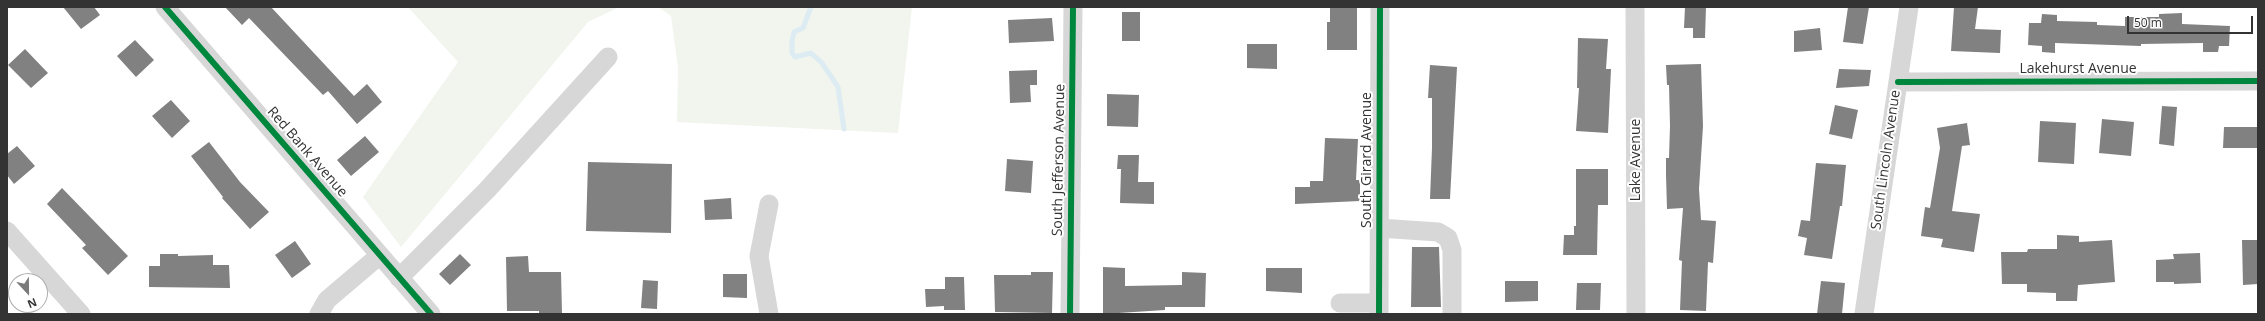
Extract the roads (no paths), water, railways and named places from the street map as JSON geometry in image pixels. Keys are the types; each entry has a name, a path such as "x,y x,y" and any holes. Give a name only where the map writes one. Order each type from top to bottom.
{"street":[{"name":"Red Bank Avenue","path":"165,7 431,314"},
{"name":"South Jefferson Avenue","path":"1070,314 1073,7"},
{"name":"South Girard Avenue","path":"1379,308 1380,7"},
{"name":"Lake Avenue","path":"1635,7 1636,314"},
{"name":"South Lincoln Avenue","path":"1864,314 1909,7"},
{"path":"399,278 487,190 608,57"},
{"name":"Lakehurst Avenue","path":"1898,82 2258,81"},
{"path":"769,204 759,256 769,314"},
{"path":"1379,228 1438,232 1448,238 1452,250 1452,314"},
{"path":"7,231 81,314"},
{"path":"319,314 327,300 380,255"},
{"path":"1340,303 1379,308"}],"waterway":[{"path":"811,7 803,28 794,32 792,53 795,57 811,53 822,63 838,87 844,129"}]}
